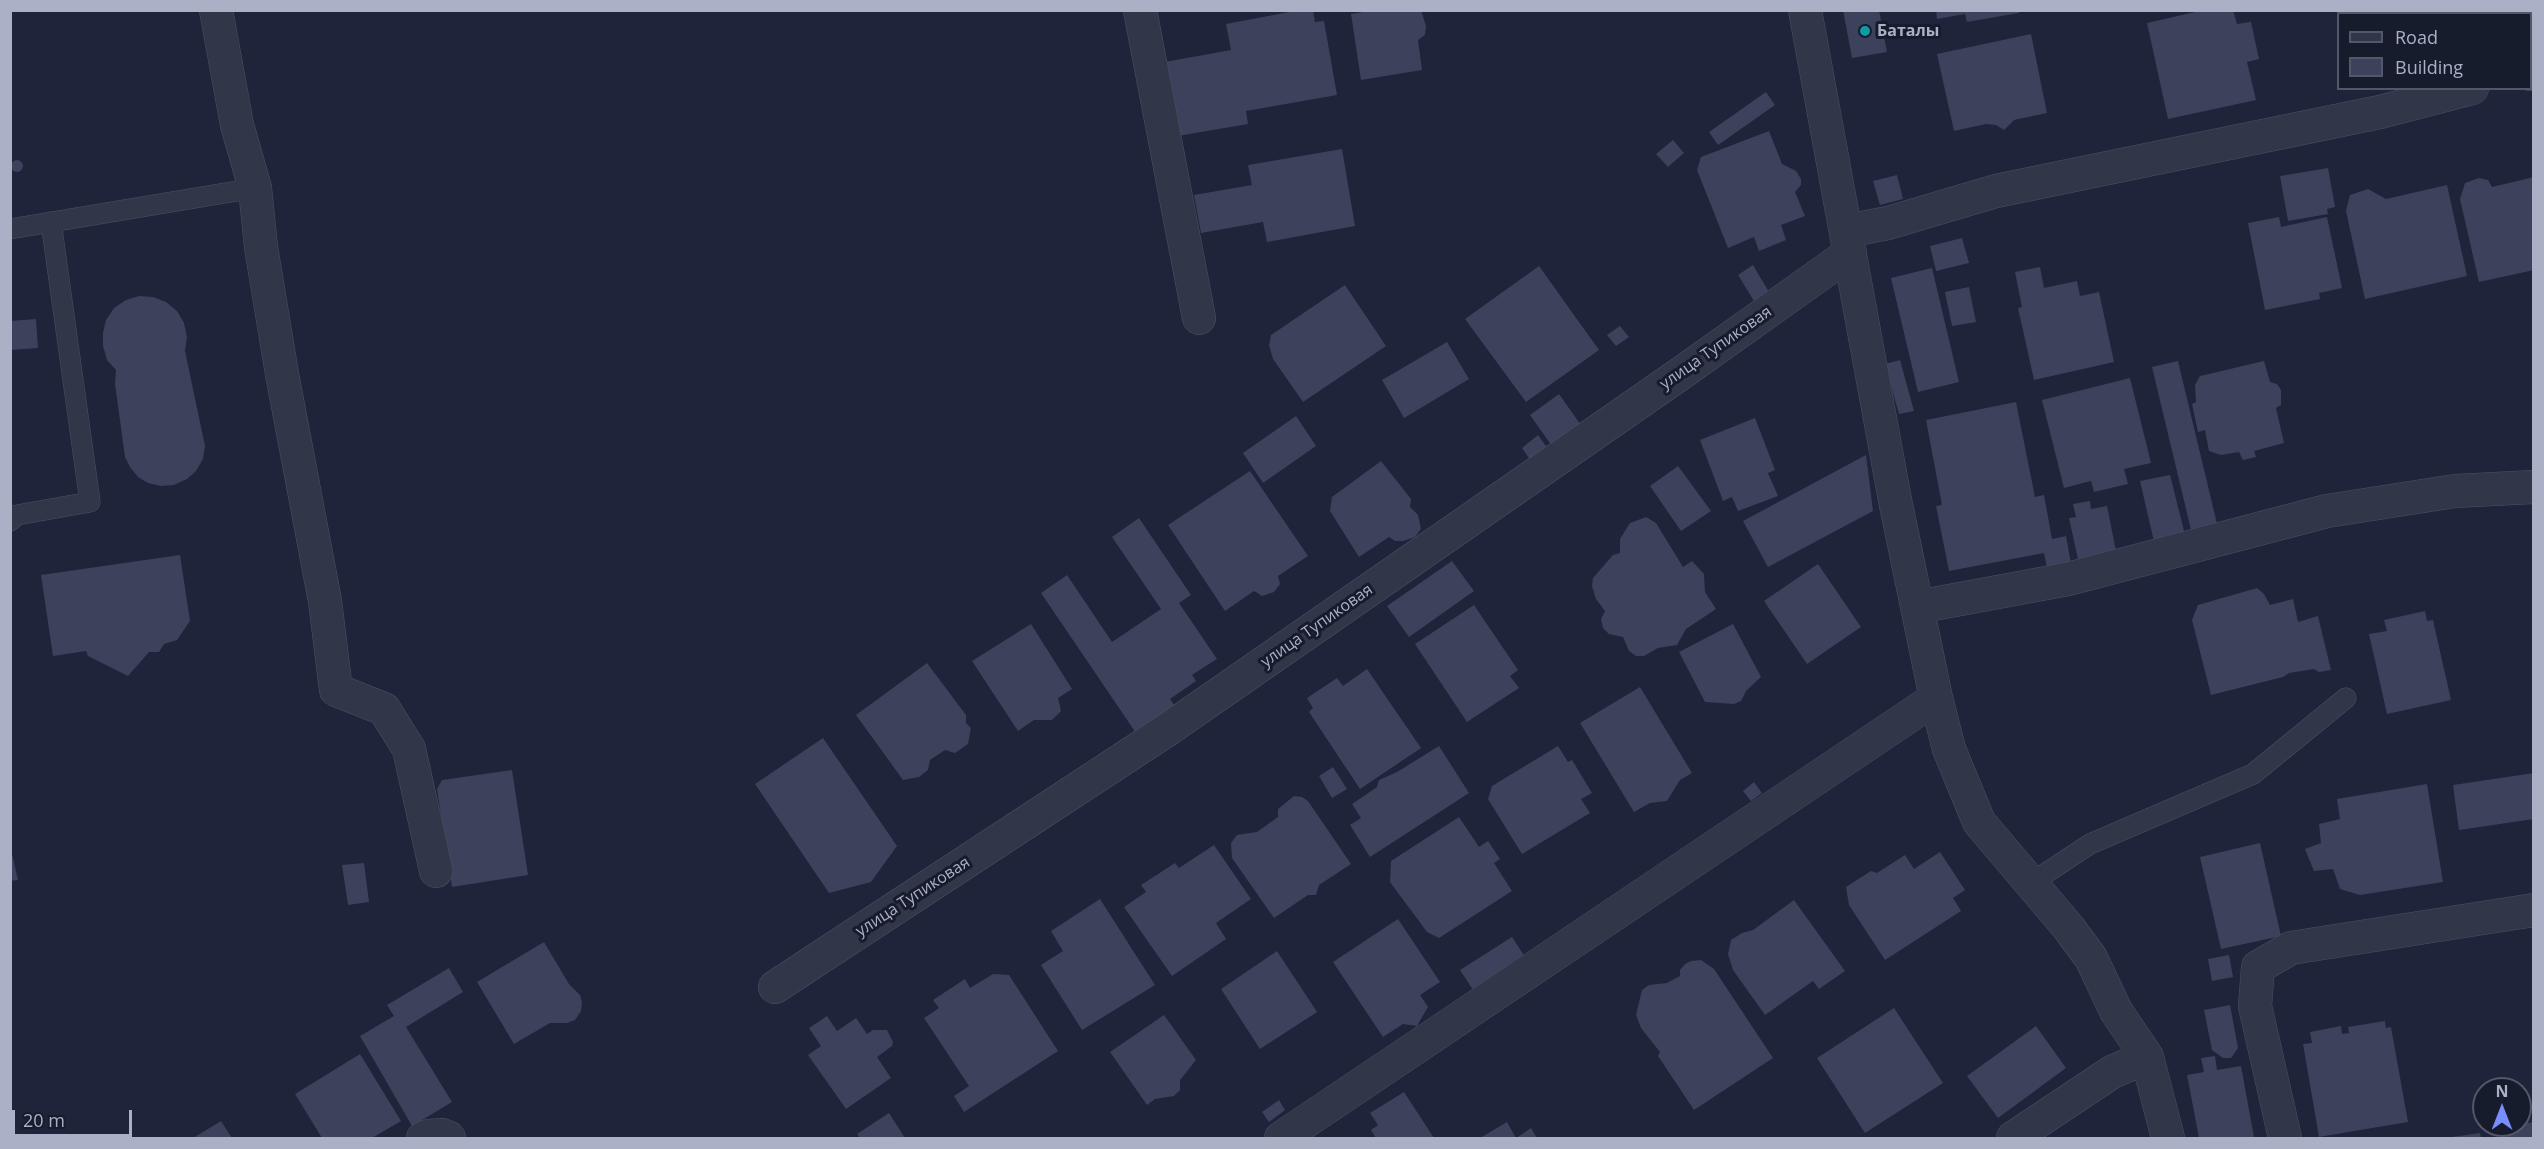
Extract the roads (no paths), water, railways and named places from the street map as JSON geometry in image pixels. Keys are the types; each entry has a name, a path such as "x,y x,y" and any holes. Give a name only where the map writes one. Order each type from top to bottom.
{"street":[{"path":"216,10 237,125 255,188 282,374 325,602 336,690 384,709 410,749 436,871"},
{"path":"1140,10 1199,318"},
{"path":"1805,10 1895,500 1935,698 1949,749 1979,822 2068,927 2091,958 2116,1011 2147,1057 2168,1138"},
{"path":"1848,242 1888,223 1996,191 2380,112 2464,90"},
{"name":"улица Тупиковая","path":"776,987 1167,730 1680,374 1848,242"},
{"path":"1917,608 2068,579 2327,511 2456,491 2534,487"},
{"path":"1281,1138 1935,698"},
{"path":"2285,1138 2255,1006 2258,967 2291,948 2534,910"},
{"path":"2013,1138 2112,1072 2147,1057"},
{"path":"423,1138 442,1135 450,1138"}],"lane":[{"path":"10,228 255,188"},
{"path":"10,521 17,515 90,502 51,222"},
{"path":"2031,883 2090,844 2253,774 2346,698"}],"place":[{"name":"Баталы","path":"1865,31"}]}
